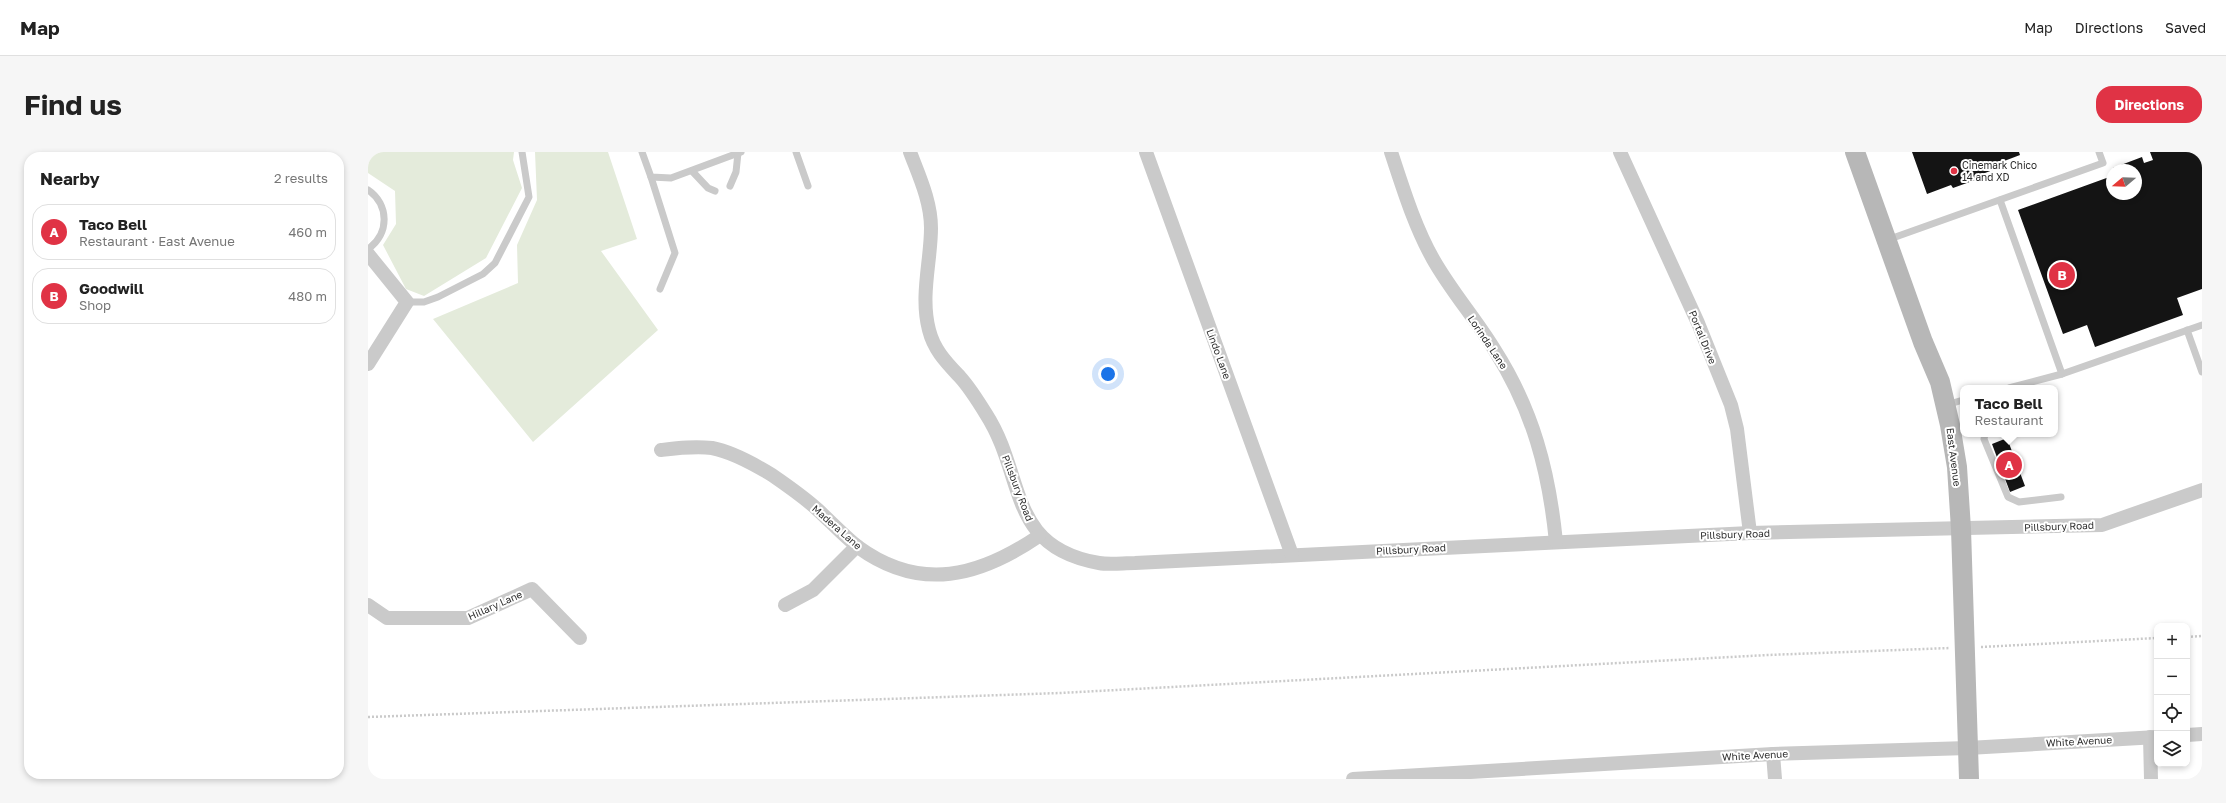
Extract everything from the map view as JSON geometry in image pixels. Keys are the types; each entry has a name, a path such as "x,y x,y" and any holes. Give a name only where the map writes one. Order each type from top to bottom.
{"main road":[{"name":"East Avenue","path":"1855,152 1923,342 1940,382 1954,403 1961,529 1964,648 1970,779"}],"street":[{"name":"Pillsbury Road","path":"910,152 929,210 931,228 925,311 935,348 944,361 960,377 987,415 1007,459 1022,504 1039,536 1056,549 1076,558 1100,564 1750,533 2102,525 2202,490"},
{"name":"Lindo Lane","path":"1146,152 1292,555"},
{"name":"Lorinda Lane","path":"1391,152 1419,231 1433,259 1493,348 1524,404 1545,464 1556,542"},
{"name":"Portal Drive","path":"1620,152 1698,323 1731,405 1737,429 1750,533"},
{"path":"368,254 407,302 368,364"},
{"name":"Madera Lane","path":"661,450 686,446 712,448 736,456 758,467 800,495 857,546 876,559 899,568 923,574 950,574 973,570 995,562 1015,552 1039,536"},
{"path":"785,605 813,590 857,546"},
{"name":"Hillary Lane","path":"368,605 387,618 468,618 532,588 580,638"},
{"path":"2190,735 2202,734"},
{"path":"2151,779 2154,737"},
{"name":"White Avenue","path":"1353,779 1773,754 1968,748 2154,737"},
{"path":"1773,754 1775,779"}],"lane":[{"path":"407,302 424,302 438,297 484,274 495,263 529,197 522,152"},
{"path":"642,152 675,253 660,289"},
{"path":"796,152 808,186"},
{"path":"1887,240 2102,163 2099,152"},
{"path":"651,177 671,178 739,153 736,172 730,186"},
{"path":"692,171 708,188 715,191"},
{"path":"368,190 382,205 384,220 381,234 368,249"},
{"path":"2000,200 2062,374"},
{"path":"2020,385 2062,374 2202,325"},
{"path":"2187,330 2202,372"},
{"path":"1984,437 2008,497 2019,502 2061,497"}],"path":[{"path":"2190,637 2202,636"},
{"path":"368,717 1060,693 1768,655 1964,648 2154,638"}],"green space":[{"path":"368,152 514,152 513,160 522,188 486,258 424,296 406,289 383,245 396,224 395,191 368,173"},
{"path":"535,152 608,152 637,239 601,251 658,330 533,442 433,319 518,283 517,245 537,200"}],"building":[{"name":"Cinemark Chico 14 and XD","path":"1912,152 2019,152 2020,155 1999,163 2001,167 1977,176 1978,179 1953,188 1951,185 1927,194"},
{"path":"2150,152 2202,152 2202,289 2177,298 2183,315 2095,347 2087,325 2063,334 2018,210 2106,178 2106,200 2142,200 2142,164 2124,164 2142,157 2144,163 2153,160"},
{"path":"2007,438 2025,486 2010,492 1992,444"}],"place":[{"name":"Cinemark Chico 14 and XD","path":"1954,171"},
{"name":"Goodwill","path":"2062,275"},
{"name":"Taco Bell","path":"2009,465"}]}
